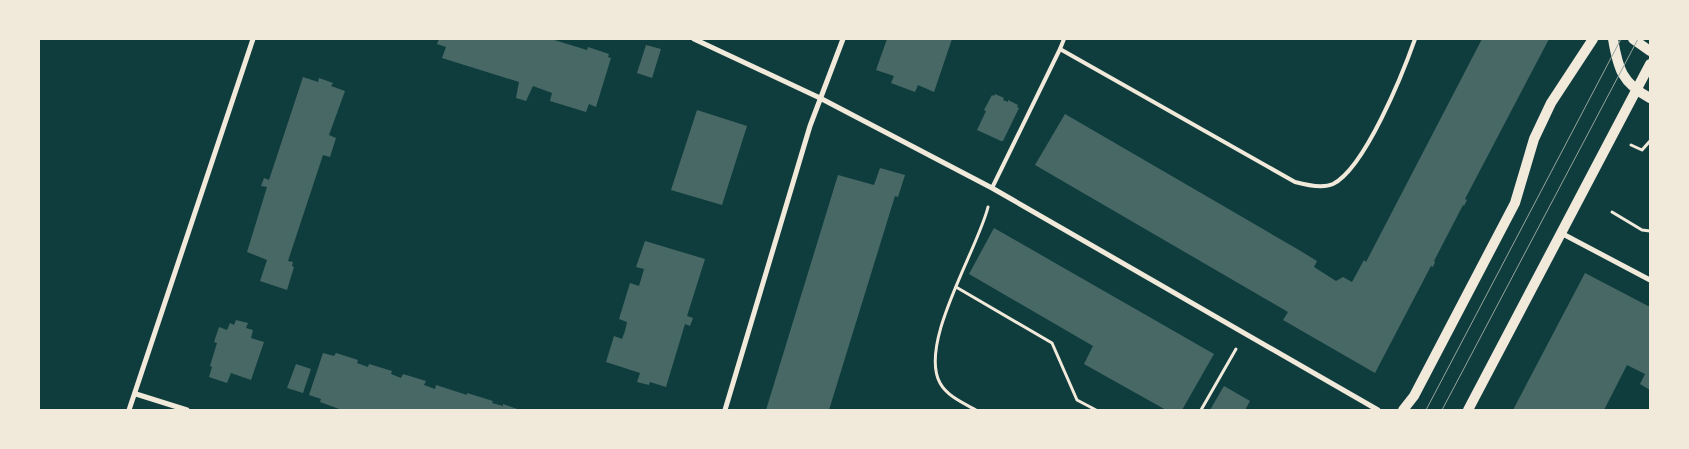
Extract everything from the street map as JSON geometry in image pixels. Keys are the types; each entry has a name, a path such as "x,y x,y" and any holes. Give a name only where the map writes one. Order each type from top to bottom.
{"main road":[{"path":"1403,410 1414,396 1515,203 1534,139 1552,103 1593,39"},
{"path":"1613,39 1621,70 1630,85 1650,98"},
{"path":"1633,39 1650,51"},
{"path":"1468,410 1650,64"}],"street":[{"path":"129,410 136,394 253,39"},
{"path":"694,39 820,98 992,188 1378,410"},
{"path":"725,410 810,126 843,39"},
{"path":"1561,233 1650,280"},
{"path":"136,394 187,410"}],"lane":[{"path":"992,188 1064,39"},
{"path":"1060,49 1295,182 1314,186 1332,184 1354,166 1392,98 1415,39"}],"path":[{"path":"1625,142 1642,150 1650,141"},
{"path":"976,410 949,395 939,381 934,357 956,287 987,211 992,188"},
{"path":"1612,212 1642,230 1650,231"},
{"path":"956,287 1052,343 1077,400 1096,410"},
{"path":"1201,410 1246,334"}],"building":[{"path":"439,39 551,39 587,50 588,47 609,54 608,57 611,58 596,107 589,104 586,112 550,101 552,93 533,86 526,101 516,98 519,82 442,58 446,47 437,44"},
{"path":"887,39 952,39 934,92 918,85 915,92 891,83 894,76 876,70"},
{"path":"1482,39 1549,39 1465,199 1467,200 1434,261 1433,267 1431,266 1375,373 1283,320 1288,312 1035,165 1065,114 1317,261 1314,267 1336,281 1343,277 1352,282 1364,260 1366,262"},
{"path":"646,45 661,49 652,78 637,73"},
{"path":"303,77 318,82 319,78 333,83 331,86 345,91 329,135 336,138 330,157 323,155 288,261 293,262 292,266 294,267 287,290 260,281 267,260 247,252 267,187 261,186 264,178 269,180"},
{"path":"995,94 1004,98 1003,100 1008,102 1008,100 1018,105 1017,107 1019,108 1003,141 977,130 986,111 984,110 992,95 994,96"},
{"path":"697,110 747,126 722,205 671,190"},
{"path":"880,168 905,175 898,197 895,196 829,410 766,410 838,175 874,185"},
{"path":"994,228 1214,354 1182,410 1166,410 1084,364 1093,346 969,274"},
{"path":"645,241 705,259 687,316 693,318 690,326 685,324 666,387 650,382 649,385 637,382 640,373 606,362 614,336 622,339 625,331 627,322 619,319 630,283 639,286 644,269 636,267"},
{"path":"1585,273 1650,307 1650,390 1640,384 1645,374 1627,365 1604,410 1513,410"},
{"path":"236,320 248,323 246,328 253,330 251,338 264,342 251,380 231,373 227,383 209,377 212,367 210,366 217,343 214,342 219,327 227,330 230,323 234,325"},
{"path":"323,353 334,356 336,353 358,360 357,363 368,367 369,364 392,371 391,374 401,378 403,374 426,381 424,385 435,389 436,385 520,410 342,410 320,402 321,399 309,395"},
{"path":"296,364 311,369 303,393 287,388"},
{"path":"1224,386 1250,401 1245,410 1210,410"}],"tram line":[{"path":"1426,410 1621,39"},
{"path":"1442,410 1638,39"}]}
